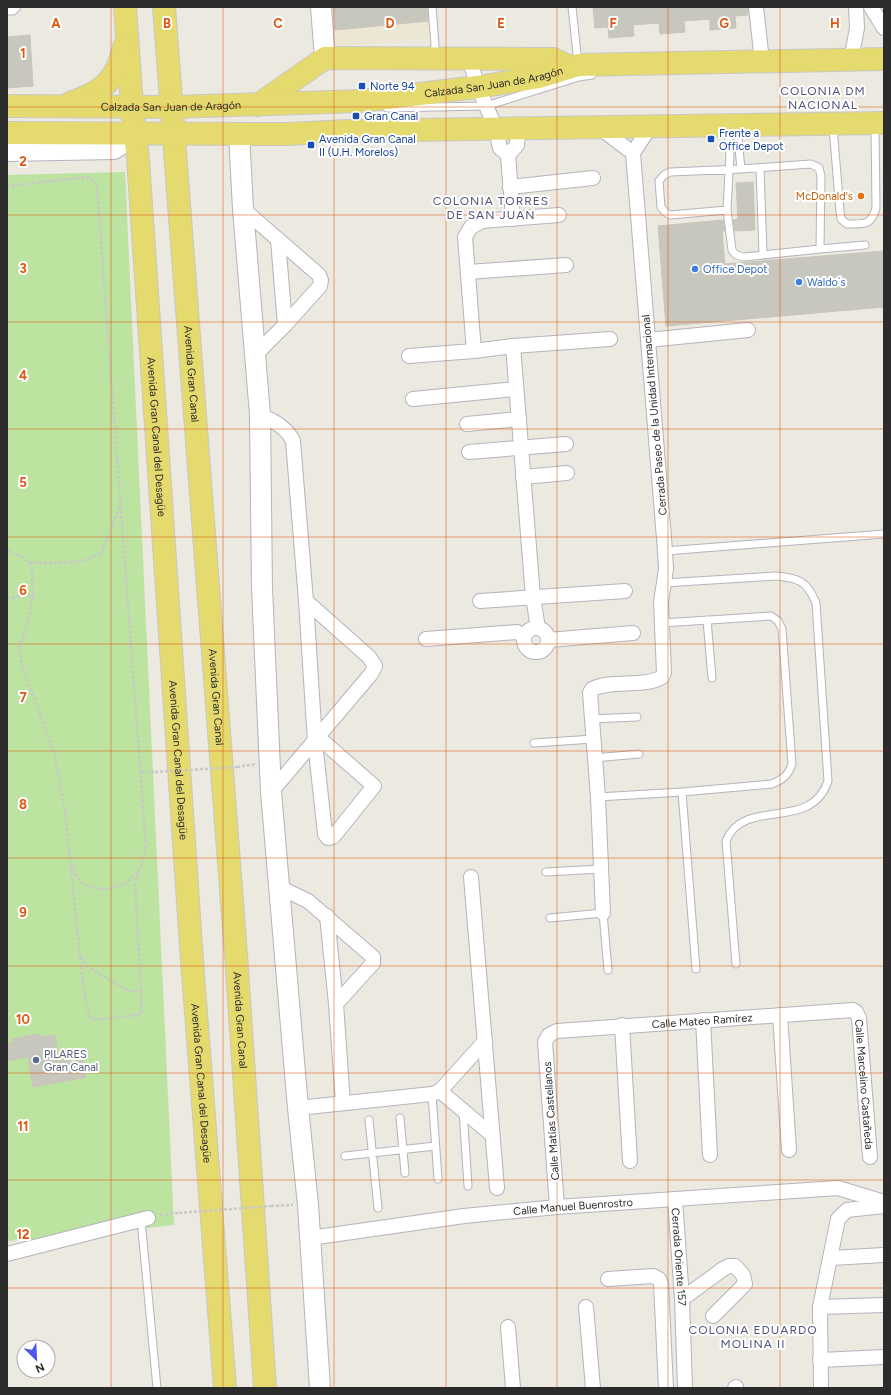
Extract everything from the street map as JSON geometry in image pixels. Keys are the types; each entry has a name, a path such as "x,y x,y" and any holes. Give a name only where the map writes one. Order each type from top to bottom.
{"main road":[{"path":"125,7 133,121"},
{"name":"Avenida Gran Canal","path":"164,7 236,955 266,1388"},
{"path":"65,105 85,98 109,83 120,66 127,34"},
{"path":"258,105 325,58 553,59 574,66"},
{"name":"Calzada San Juan de Aragón","path":"173,121 258,105 482,96 574,66 884,59"},
{"name":"Calzada San Juan de Aragón","path":"7,106 65,105 133,121"},
{"name":"Calzada San Juan de Aragón","path":"7,133 133,121 173,121 239,133 494,125 600,128 880,123"},
{"name":"Avenida Gran Canal del Desagüe","path":"133,121 138,159 192,953 225,1388"}],"street":[{"path":"320,7 325,58"},
{"path":"756,7 762,61"},
{"path":"851,60 857,28 856,7"},
{"path":"871,7 884,28"},
{"path":"469,58 494,125 500,148 508,160 513,219"},
{"path":"7,151 114,149 130,140 133,121"},
{"path":"508,160 517,145 521,125"},
{"path":"600,128 633,153 650,127"},
{"path":"239,133 243,209 260,415 262,588 271,792 310,1238 320,1388"},
{"name":"Cerrada Paseo de la Unidad Internacional","path":"591,720 590,698 592,688 603,685 654,680 662,677 664,668 661,602 666,569 665,551 633,153"},
{"path":"7,162 138,159"},
{"path":"510,187 593,178"},
{"path":"243,209 319,275 321,280 320,286 285,325 254,356"},
{"path":"474,352 465,237 468,231 482,221 560,215"},
{"path":"278,240 285,325"},
{"path":"468,272 566,265"},
{"path":"648,340 748,330"},
{"path":"409,356 474,352 513,346 610,340"},
{"path":"513,346 533,597 538,628"},
{"path":"413,399 516,389"},
{"path":"260,415 272,420 291,436 293,441 317,740 325,834 328,838 331,838 374,786 317,740"},
{"path":"467,424 519,419"},
{"path":"470,452 566,444"},
{"path":"523,477 567,473"},
{"path":"480,600 625,591"},
{"path":"271,792 317,740 374,671 375,666 369,657 306,601"},
{"path":"538,628 545,632 548,640 545,647 534,652 525,644 524,636 530,630 538,628"},
{"path":"426,639 517,632 524,636"},
{"path":"548,640 633,633"},
{"path":"591,720 598,797 603,913"},
{"path":"471,877 497,1188"},
{"path":"280,888 308,901 371,955 374,960 336,1004"},
{"path":"327,916 336,1004 343,1103"},
{"name":"Calle Mateo Ramírez","path":"549,1035 557,1031 622,1025 850,1010 856,1012"},
{"name":"Calle Marcelino Castañeda","path":"856,1012 859,1018 870,1157"},
{"path":"780,1015 789,1150"},
{"path":"702,1020 710,1155"},
{"path":"622,1025 630,1161"},
{"name":"Calle Matías Castellanos","path":"549,1035 546,1042 557,1207"},
{"path":"436,1092 485,1041"},
{"path":"298,1108 436,1092 463,1109 492,1135"},
{"name":"Calle Manuel Buenrostro","path":"310,1238 464,1216 557,1207 838,1188 884,1202"},
{"name":"Cerrada Oriente 157","path":"674,1199 682,1299 685,1388"},
{"path":"821,1388 820,1308 838,1219 847,1210 884,1206"},
{"path":"7,1254 144,1219"},
{"path":"830,1258 884,1255"},
{"path":"682,1299 723,1269 729,1266 735,1266 743,1275 745,1284 713,1316"},
{"path":"608,1280 653,1276 659,1279 661,1284 666,1388"},
{"path":"820,1308 884,1305"},
{"path":"586,1307 593,1388"},
{"path":"508,1327 514,1388"},
{"path":"820,1360 884,1357"}],"lane":[{"path":"7,11 13,11 17,7"},
{"path":"432,7 435,45 434,58"},
{"path":"572,7 574,66"},
{"path":"611,72 803,66 884,66"},
{"path":"378,108 482,96 603,73"},
{"path":"173,121 362,109"},
{"path":"86,114 133,121"},
{"path":"833,124 841,219 848,224 865,224 873,218 876,208 880,123"},
{"path":"7,127 86,125"},
{"path":"310,125 494,125"},
{"path":"732,126 741,169"},
{"path":"732,126 726,210 732,250 736,255 744,257 865,245"},
{"path":"726,210 670,214 665,212 661,207 659,181 664,175 670,172 729,170 811,164 819,168 821,176 820,249"},
{"path":"760,168 763,254"},
{"path":"665,551 884,534"},
{"path":"664,583 776,576 790,577 802,581 811,590 816,602 828,781 820,798 798,811 752,818 734,827 729,833 726,841 736,964"},
{"path":"598,797 682,792 772,784 782,780 789,773 792,764 782,629 778,621 771,616 662,623"},
{"path":"707,620 712,678"},
{"path":"591,720 636,717"},
{"path":"534,743 593,740"},
{"path":"594,758 639,754"},
{"path":"682,792 696,969"},
{"path":"546,872 601,869"},
{"path":"550,918 603,913 608,970"},
{"path":"436,1092 435,1146 438,1179"},
{"path":"463,1109 468,1186"},
{"path":"400,1118 405,1173"},
{"path":"369,1120 378,1208"},
{"path":"345,1156 435,1146"},
{"path":"144,1219 158,1388"}],"path":[{"path":"7,186 86,177 95,182 146,848 136,884 142,1013 138,1015 93,1020 88,1013 80,955 65,811 54,752 22,666 19,649 28,622 34,595 32,570 29,563"},
{"path":"7,550 29,563 88,560 97,556 102,551 120,506"},
{"path":"7,598 34,595"},
{"path":"140,773 237,767"},
{"path":"70,861 78,878 88,886 99,889 113,889 127,882 135,876 141,867"},
{"path":"80,955 87,966 128,991 133,992 141,988"},
{"path":"165,1214 292,1205"}],"shaded area":[{"path":"333,7 428,7 430,38 337,47"}],"green space":[{"path":"125,172 174,1225 64,1237 7,1241 7,175"}],"building":[{"path":"333,7 427,7 428,21 335,30"},
{"path":"593,7 748,7 748,15 735,16 736,28 710,30 710,19 684,21 685,32 660,34 659,23 633,25 634,36 609,38 608,27 595,28"},
{"path":"30,35 33,86 7,88 7,37"},
{"path":"753,182 755,230 735,231 733,220 738,219 736,183"},
{"path":"723,220 725,231 722,231 725,264 884,251 884,307 666,326 658,226"},
{"name":"PILARES Gran Canal","path":"39,1034 39,1037 55,1035 59,1061 69,1059 70,1062 83,1060 86,1077 33,1087 28,1057 7,1061 7,1044 13,1043 12,1039"}],"place":[{"name":"Norte 94","path":"362,86"},
{"name":"Gran Canal","path":"356,116"},
{"name":"Frente a Office Depot","path":"711,139"},
{"name":"Avenida Gran Canal II (U.H. Morelos)","path":"311,145"},
{"name":"McDonald's","path":"861,196"},
{"name":"Office Depot","path":"695,269"},
{"name":"Waldo´s","path":"799,282"},
{"name":"PILARES Gran Canal","path":"36,1060"}],"district":[{"name":"COLONIA DM NACIONAL","path":"823,98"},
{"name":"COLONIA TORRES DE SAN JUAN","path":"491,208"},
{"name":"COLONIA EDUARDO MOLINA II","path":"753,1337"}]}
